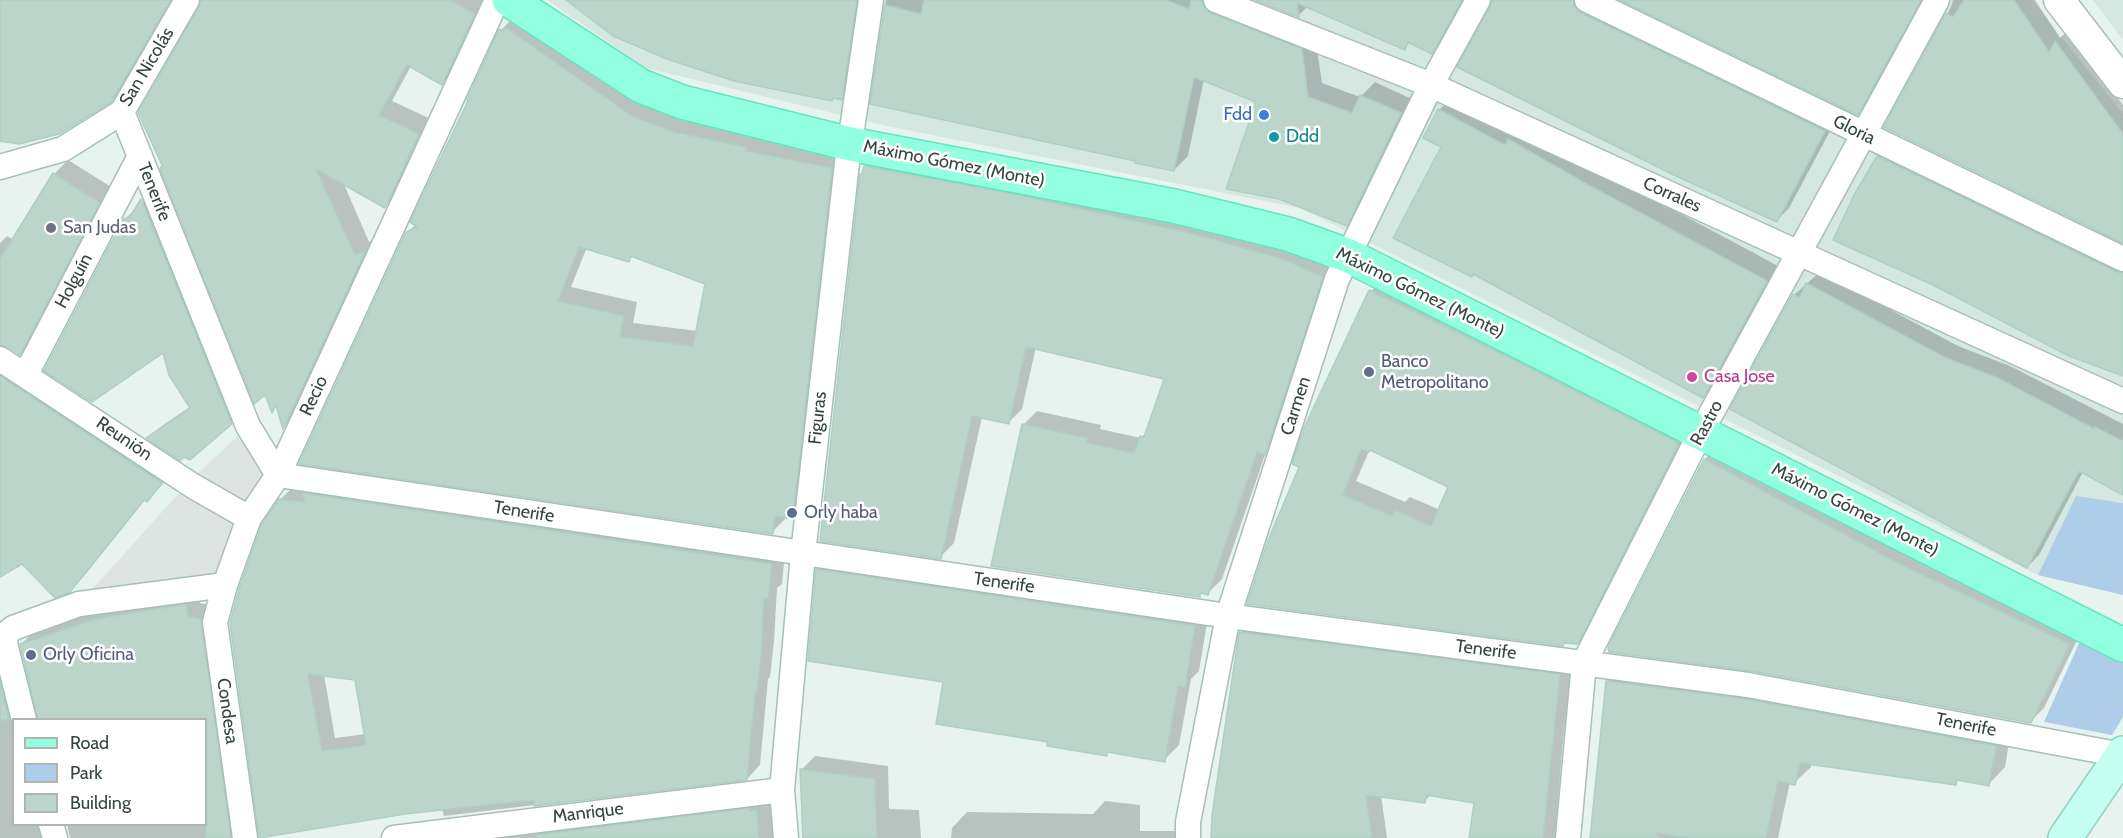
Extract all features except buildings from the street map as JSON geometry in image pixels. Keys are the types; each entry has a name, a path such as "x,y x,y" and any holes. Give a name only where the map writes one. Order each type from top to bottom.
{"main road":[{"name":"Máximo Gómez (Monte)","path":"509,0 623,74 659,94 712,110 850,144 1174,206 1288,234 1349,255 2123,645"},
{"path":"2059,613 2112,620 2123,619"},
{"path":"2065,838 2122,754"}],"street":[{"name":"San Nicolás","path":"0,167 63,148 122,111 187,0"},
{"name":"Recio","path":"225,585 249,518 278,475 497,0"},
{"name":"Figuras","path":"786,838 782,790 803,554 847,163 871,0"},
{"name":"Corrales","path":"1216,0 1431,85 2123,401"},
{"name":"Carmen","path":"1188,838 1188,822 1228,616 1337,279 1431,85 1478,0"},
{"name":"Gloria","path":"1587,0 2123,259"},
{"name":"Rastro","path":"1568,838 1584,663 1701,432 1937,0"},
{"path":"2059,0 2123,83"},
{"name":"Tenerife","path":"122,111 248,426 278,475 1228,616 1748,685 2122,754"},
{"name":"Holguín","path":"26,374 140,156"},
{"name":"Reunión","path":"0,359 188,483 249,518"},
{"path":"24,718 5,644 6,634 13,627 78,604 225,585"},
{"name":"Condesa","path":"225,585 215,622 245,838"},
{"name":"Manrique","path":"394,838 782,790"}],"shaded area":[{"path":"547,0 2032,0 2123,114 2123,503 2076,497 2038,575 1300,208 887,126 646,68"},
{"path":"2093,0 2123,0 2123,40"},
{"path":"248,426 278,475 225,585 79,604 188,483"}],"green space":[{"path":"2076,496 2123,503 2123,595 2038,575"},
{"path":"2080,641 2123,660 2123,717 2112,735 2044,722"}],"place":[{"name":"Fdd","path":"1264,115"},
{"name":"Ddd","path":"1274,137"},
{"name":"San Judas","path":"51,228"},
{"name":"Banco Metropolitano","path":"1369,372"},
{"name":"Casa Jose","path":"1692,377"},
{"name":"Orly haba","path":"792,513"},
{"name":"Orly Oficina","path":"31,655"}]}
